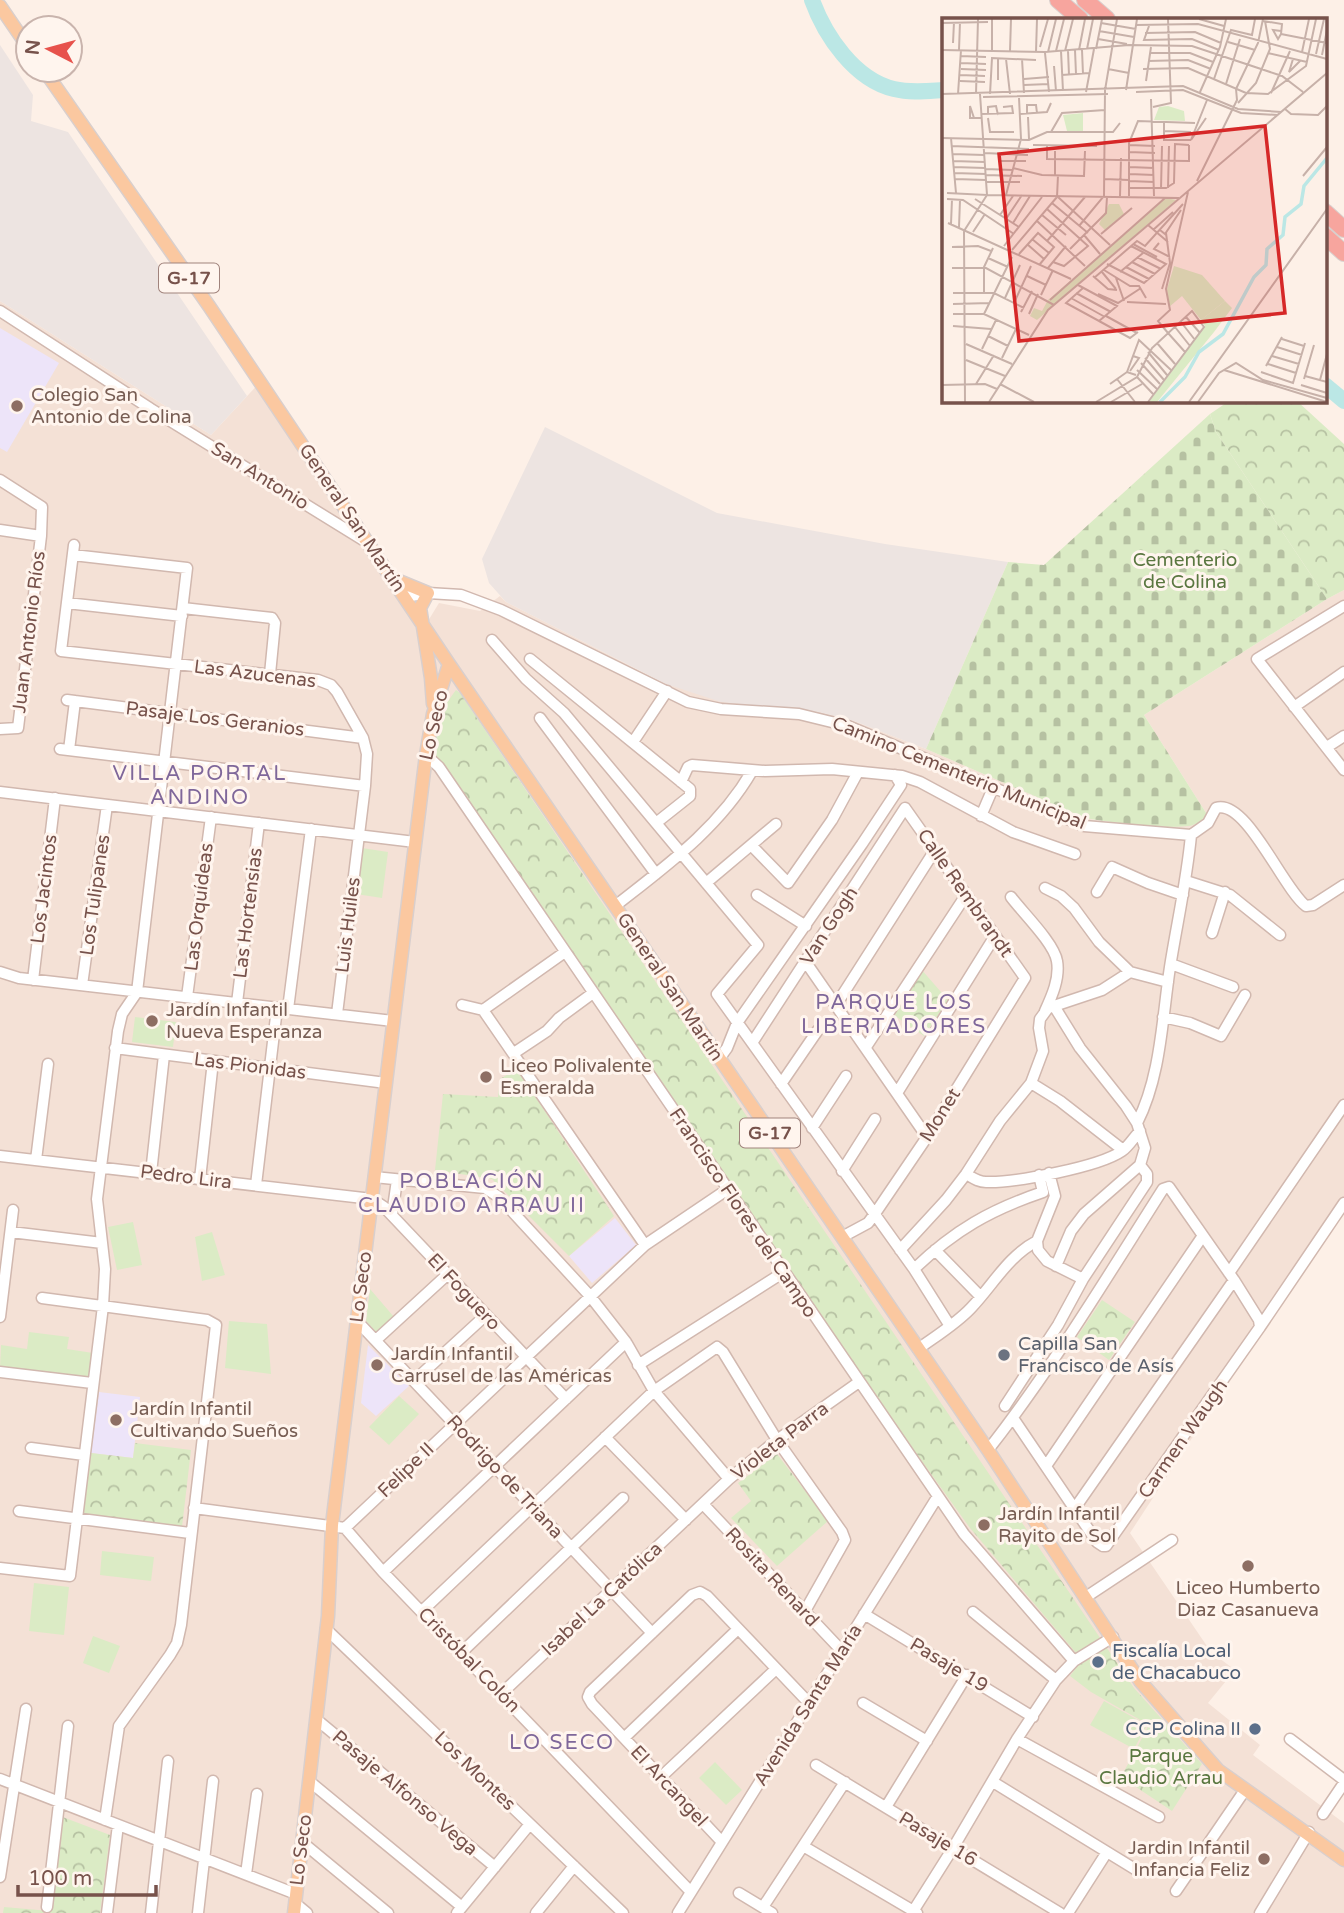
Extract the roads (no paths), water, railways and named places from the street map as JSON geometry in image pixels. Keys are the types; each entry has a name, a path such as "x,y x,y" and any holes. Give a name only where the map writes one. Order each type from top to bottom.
{"highway":[{"path":"1058,0 1079,18"},
{"path":"1085,0 1106,18"},
{"path":"1326,213 1344,229"},
{"path":"1326,237 1344,253"}],"main road":[{"path":"0,6 14,26"},
{"name":"General San Martín","path":"54,84 209,306 449,664 988,1450 1140,1681 1218,1770 1309,1832 1344,1860"},
{"path":"392,578 428,593 420,608 432,678 433,715"},
{"name":"Lo Seco","path":"295,1903 339,1527 357,1321 415,842 433,715 449,664"},
{"path":"433,715 446,695 461,681"}],"street":[{"name":"San Antonio","path":"0,311 151,409 369,544"},
{"name":"Juan Antonio Ríos","path":"0,480 42,507 41,536 18,728 0,729"},
{"path":"0,530 41,536"},
{"path":"0,1568 70,1576 103,1306 105,1269 97,1199 115,1048 122,1014 137,992 159,811 164,761 176,664 182,612 187,568 74,550 67,603 182,612 272,618 275,623 270,674"},
{"name":"Camino Cementerio Municipal","path":"405,597 428,593 461,595 501,610 688,702 710,708 780,712 848,726 1084,825 1191,835"},
{"name":"Las Azucenas","path":"67,603 61,651 270,674 331,684 363,738 367,754 359,835"},
{"path":"1344,606 1257,659 1344,770"},
{"path":"492,640 526,679 564,713 758,945 717,994 914,1269 950,1326"},
{"path":"530,659 690,789 691,795 656,823"},
{"path":"1294,707 1344,672"},
{"path":"633,742 667,691"},
{"name":"Pasaje Los Geranios","path":"164,761 64,749 71,701 363,738"},
{"path":"540,718 656,874"},
{"path":"1327,747 1344,736"},
{"name":"Francisco Flores del Campo","path":"426,755 439,767 964,1534 1074,1661"},
{"path":"164,761 365,786"},
{"path":"681,782 692,765 752,771 817,768 895,775 920,782 981,816 1034,841 1075,854"},
{"path":"615,906 681,854 719,818 752,771"},
{"path":"751,845 788,883 832,821 858,772"},
{"path":"719,1059 727,1048 737,1023 901,785 895,775"},
{"path":"981,816 993,788"},
{"path":"0,792 415,842"},
{"name":"Los Jacintos","path":"33,980 55,799"},
{"name":"Los Tulipanes","path":"82,985 107,805"},
{"path":"966,1174 986,1182 1044,1174 1094,1162 1124,1150 1138,1127 1150,1092 1186,881 1191,835 1208,823 1216,808 1222,806 1233,810 1246,824 1293,893 1306,906 1313,905 1344,885"},
{"name":"Calle Rembrandt","path":"905,808 1025,978"},
{"name":"Van Gogh","path":"752,1043 905,808"},
{"name":"Las Orquídeas","path":"187,997 211,817"},
{"name":"Las Hortensias","path":"237,1003 259,823"},
{"path":"706,883 776,824"},
{"path":"256,1185 270,1069 311,829"},
{"name":"Luis Huiles","path":"337,1014 359,835"},
{"path":"836,1005 935,850"},
{"path":"1097,892 1112,867 1183,895"},
{"path":"1186,881 1225,892 1280,934"},
{"path":"1045,888 1061,896 1074,908 1099,942 1130,972 1168,982"},
{"path":"1212,933 1225,892"},
{"path":"757,895 806,926"},
{"path":"866,1046 966,895"},
{"path":"900,1250 933,1216 966,1174 1000,1121 1031,1083 1043,1051 1039,1022 1050,1008 1057,961 1045,940 1011,897"},
{"path":"897,1093 995,936"},
{"path":"483,1010 565,952"},
{"path":"805,961 927,1137"},
{"path":"1171,964 1233,987"},
{"path":"0,972 33,980 393,1021"},
{"path":"1050,1008 1102,990 1130,972"},
{"name":"Monet","path":"842,1237 868,1223 874,1215 927,1137 1025,978"},
{"path":"514,1053 547,1031 559,1017 593,993"},
{"path":"1163,1017 1190,1023 1221,1036 1245,995"},
{"path":"462,1005 483,1010 645,1244"},
{"path":"1050,1008 1126,1106 1145,1147 1140,1165 1084,1213 1071,1231 1056,1266"},
{"path":"781,1084 818,1030"},
{"name":"Las Pionidas","path":"115,1048 386,1083"},
{"path":"151,1173 164,1055"},
{"path":"200,1179 213,1061"},
{"path":"36,1160 48,1064"},
{"path":"812,1128 846,1076"},
{"path":"1031,1083 1060,1101 1124,1150"},
{"path":"1013,1418 1075,1508 1344,1105"},
{"path":"842,1171 875,1119"},
{"name":"Pedro Lira","path":"0,1156 372,1199"},
{"path":"1005,1406 1058,1325 1083,1279 1145,1186 1147,1174 1140,1165"},
{"path":"918,1349 971,1308 1018,1254 1037,1241 1054,1202 1054,1190 1044,1174"},
{"path":"914,1269 961,1229 986,1214 1043,1192 1044,1174"},
{"path":"374,1177 485,1188 499,1197 590,1296 626,1342 654,1391 729,1479"},
{"path":"392,1215 397,1180"},
{"path":"988,1450 1068,1338 1167,1186 1172,1189 1202,1237 1231,1276 1260,1324 1344,1203"},
{"name":"Felipe II","path":"339,1527 455,1424 645,1244 728,1189"},
{"name":"El Foguero","path":"372,1199 392,1215 566,1399"},
{"path":"0,1317 13,1210"},
{"path":"10,1232 102,1243"},
{"path":"1046,1466 1202,1237"},
{"path":"1037,1241 1043,1258 1083,1279"},
{"path":"935,1250 980,1297"},
{"path":"638,1365 784,1272"},
{"path":"376,1340 448,1274"},
{"path":"41,1298 207,1320 216,1325 177,1643 119,1726 105,1820"},
{"path":"414,1381 486,1315"},
{"name":"Rodrigo de Triana","path":"357,1321 652,1633"},
{"name":"Carmen Waugh","path":"1075,1508 1097,1542 1103,1546 1111,1542 1260,1324"},
{"path":"383,1572 626,1342"},
{"path":"422,1611 654,1391 717,1346 845,1540 805,1611"},
{"path":"0,1372 93,1383"},
{"name":"Violeta Parra","path":"703,1504 777,1440 859,1382"},
{"path":"605,1437 685,1520"},
{"path":"31,1448 84,1455"},
{"name":"Avenida Santa María","path":"678,1913 938,1496"},
{"path":"461,1652 623,1498"},
{"name":"Isabel La Católica","path":"501,1694 703,1504"},
{"name":"Rosita Renard","path":"703,1504 842,1651"},
{"path":"194,1507 339,1527"},
{"path":"19,1511 190,1533"},
{"name":"Cristóbal Colón","path":"339,1527 691,1892"},
{"path":"1086,1597 1172,1540"},
{"path":"652,1633 692,1595 700,1592 705,1594 809,1703"},
{"path":"973,1612 1056,1680"},
{"name":"Pasaje 19","path":"864,1614 1032,1717"},
{"name":"Los Montes","path":"326,1629 624,1913"},
{"path":"624,1738 738,1629"},
{"name":"El Arcangel","path":"652,1633 592,1690 589,1697 592,1704 722,1842"},
{"path":"803,1846 914,1912 1017,1739 1056,1680 1074,1661 1113,1637"},
{"path":"661,1777 776,1669"},
{"path":"886,1807 967,1675"},
{"path":"863,1703 927,1741"},
{"path":"0,1877 26,1709"},
{"name":"Pasaje Alfonso Vega","path":"316,1719 495,1867"},
{"path":"47,1908 68,1726"},
{"path":"1017,1739 1159,1817"},
{"path":"1290,1739 1344,1782 1323,1814"},
{"path":"150,1913 168,1761"},
{"name":"Pasaje 16","path":"816,1765 1060,1913"},
{"path":"0,1779 14,1787 246,1874 307,1913"},
{"path":"309,1781 459,1910 530,1824"},
{"path":"198,1913 214,1782"},
{"path":"739,1893 767,1910 803,1846 845,1782"},
{"path":"993,1782 1138,1871"},
{"path":"1176,1891 1245,1790"},
{"path":"246,1874 257,1794"},
{"path":"107,1913 118,1825"},
{"path":"1260,1913 1309,1832"},
{"path":"302,1842 388,1913"},
{"path":"1068,1913 1107,1852"},
{"path":"536,1913 574,1866"}],"waterway":[{"path":"812,0 833,42 843,55 867,76 894,89 942,90"},
{"path":"1326,386 1344,401"}],"place":[{"name":"Colegio San Antonio de Colina","path":"17,406"},
{"name":"Jardín Infantil Nueva Esperanza","path":"152,1021"},
{"name":"Liceo Polivalente Esmeralda","path":"486,1077"},
{"name":"Capilla San Francisco de Asís","path":"1004,1355"},
{"name":"Jardín Infantil Carrusel de las Américas","path":"377,1365"},
{"name":"Jardín Infantil Cultivando Sueños","path":"116,1420"},
{"name":"Jardín Infantil Rayito de Sol","path":"984,1525"},
{"name":"Liceo Humberto Diaz Casanueva","path":"1248,1566"},
{"name":"Fiscalía Local de Chacabuco","path":"1098,1662"},
{"name":"CCP Colina II","path":"1255,1729"},
{"name":"Jardin Infantil Infancia Feliz","path":"1264,1859"}],"district":[{"name":"VILLA PORTAL ANDINO","path":"200,785"},
{"name":"PARQUE LOS LIBERTADORES","path":"894,1014"},
{"name":"POBLACIÓN CLAUDIO ARRAU II","path":"472,1193"},
{"name":"LO SECO","path":"562,1742"}],"park label":[{"name":"Cementerio de Colina","path":"1185,571"},
{"name":"Parque Claudio Arrau","path":"1161,1767"}]}
